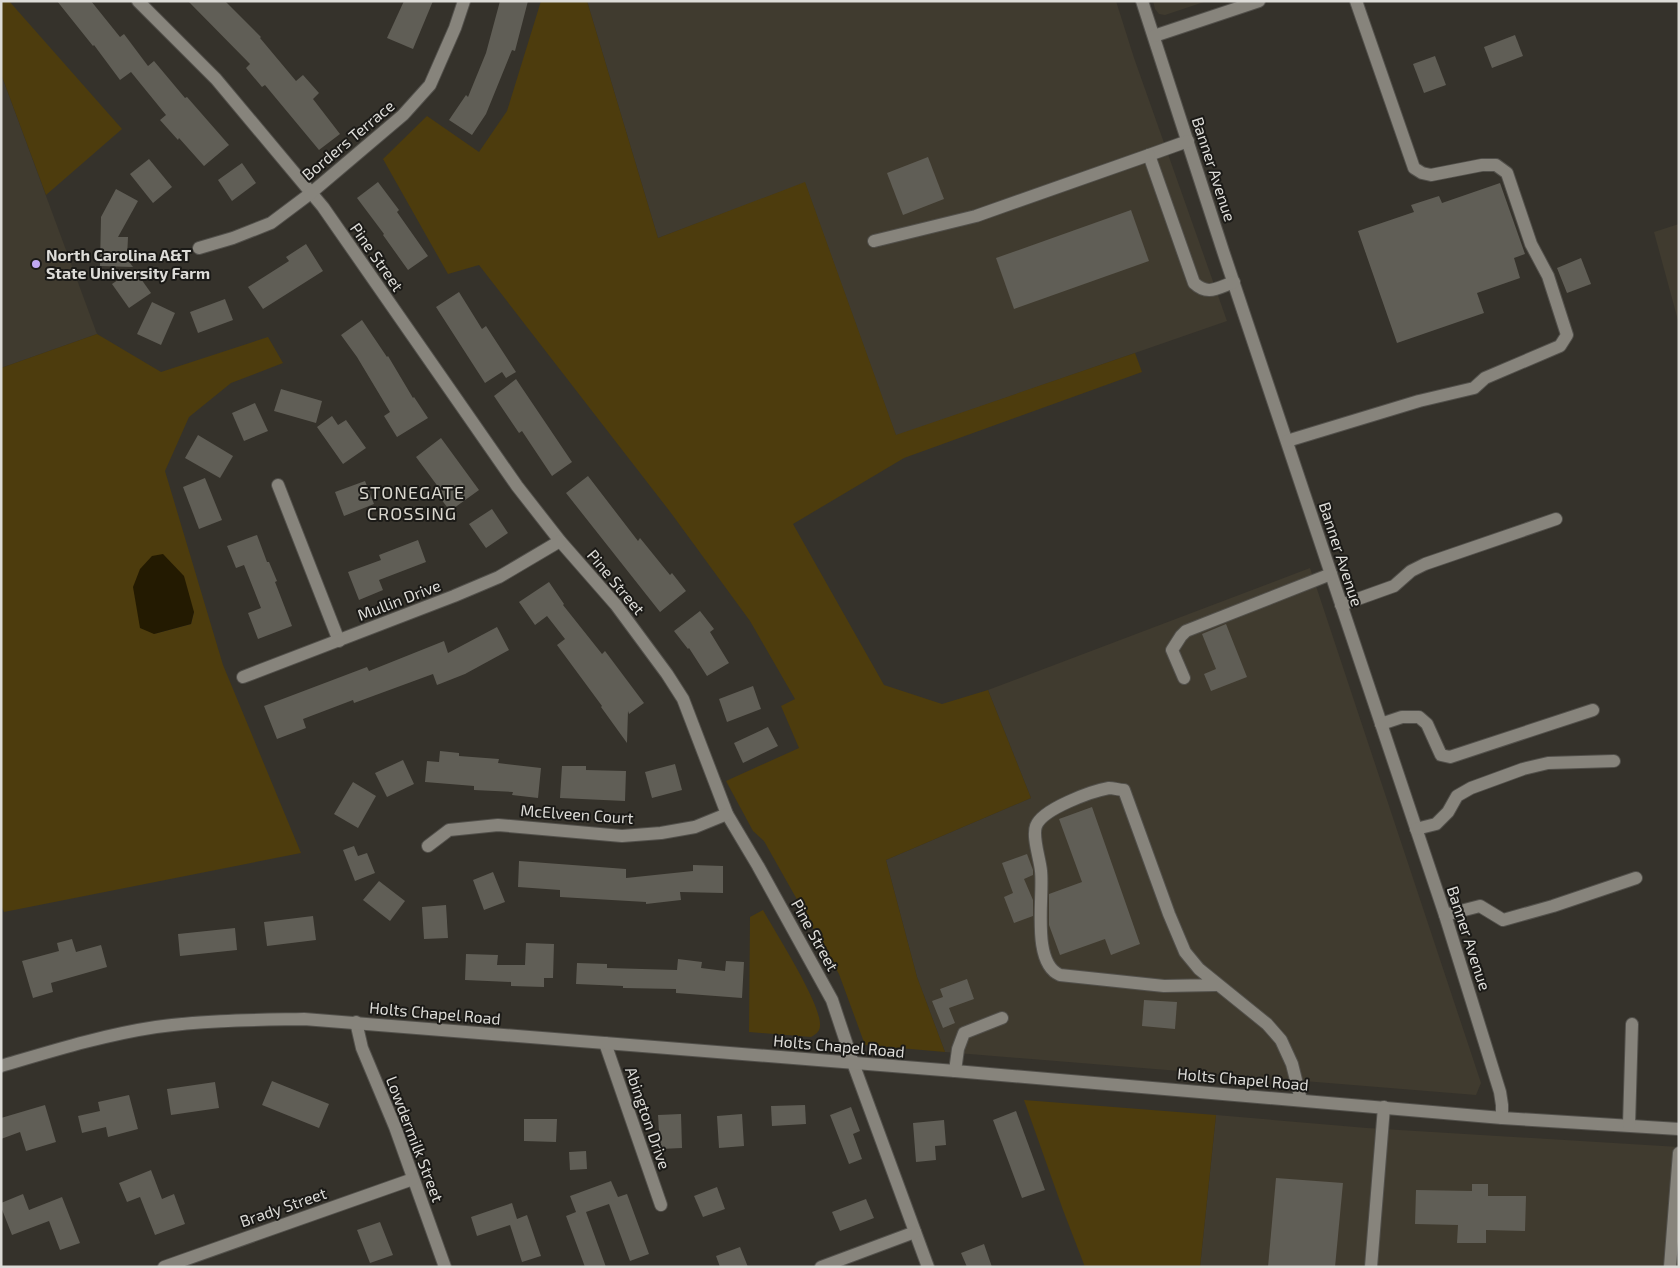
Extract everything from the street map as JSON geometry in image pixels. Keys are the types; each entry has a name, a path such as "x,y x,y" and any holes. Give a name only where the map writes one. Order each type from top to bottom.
{"street":[{"name":"Pine Street","path":"138,1 216,79 323,207 517,486 560,541 616,605 678,690 726,814 782,909 832,1000 853,1063 928,1267"},
{"name":"Borders Terrace","path":"199,248 233,238 271,223 311,193 403,115 430,85 455,28 464,1"},
{"name":"Banner Avenue","path":"1142,1 1445,915 1500,1092 1502,1118"},
{"path":"1154,36 1259,1"},
{"path":"1287,441 1419,401 1474,388 1485,378 1560,346 1567,335 1548,276 1532,244 1507,173 1496,165 1482,165 1431,175 1422,173 1414,168 1356,1"},
{"path":"874,241 976,216 1188,141"},
{"path":"1149,155 1194,283 1202,290 1209,291 1234,282"},
{"path":"278,485 339,641"},
{"path":"1342,605 1394,586 1411,571 1425,564 1556,519"},
{"name":"Mullin Drive","path":"243,677 499,577 560,541"},
{"path":"1184,678 1172,650 1180,636 1186,631 1331,574"},
{"path":"1381,724 1402,717 1419,717 1427,724 1441,756 1450,757 1593,710"},
{"path":"1416,829 1436,824 1448,812 1457,796 1471,788 1523,769 1548,763 1614,761"},
{"path":"1216,984 1164,986 1060,976 1055,973 1047,962 1041,927 1041,873 1035,834 1036,825 1049,812 1078,797 1111,788 1124,790 1178,938 1185,952 1199,970 1267,1024 1281,1040 1292,1064 1300,1100"},
{"name":"McElveen Court","path":"428,846 449,830 498,825 622,836 661,833 695,827 726,814"},
{"path":"1445,915 1480,906 1503,920 1553,906 1636,878"},
{"path":"955,1071 958,1049 964,1033 1002,1018"},
{"name":"Holts Chapel Road","path":"1,1066 90,1041 156,1028 226,1020 304,1019 955,1071 1502,1118 1679,1129"},
{"name":"Lowdermilk Street","path":"356,1022 362,1048 394,1126 445,1267"},
{"path":"1629,1125 1632,1024"},
{"name":"Abington Drive","path":"605,1043 662,1205"},
{"path":"1371,1267 1384,1107"},
{"path":"1670,1267 1679,1153"},
{"name":"Brady Street","path":"164,1267 413,1179"},
{"path":"821,1267 915,1232"}],"shaded area":[{"path":"1,1 9,1 122,129 46,195 1,74"},
{"path":"541,1 587,1 658,238 805,182 896,435 1135,353 1142,372 904,458 793,524 884,685 942,704 988,690 1031,798 886,860 917,977 945,1052 865,1045 839,974 764,841 753,831 726,781 799,748 781,706 795,699 750,621 671,513 479,265 448,274 383,159 427,116 479,152 507,111"},
{"path":"587,1 1116,1 1134,58 1227,321 896,436 805,183 658,238"},
{"path":"1153,1 1207,1 1165,15 1159,14 1155,9"},
{"name":"North Carolina A&T State University Farm","path":"1,74 97,334 1,368"},
{"path":"1679,224 1679,324 1654,232"},
{"path":"97,334 161,372 268,337 283,363 231,383 189,417 165,471 223,665 301,853 4,912 1,905 1,368","holes":["194,612 191,624 154,634"]},
{"path":"163,554 184,576 194,612 191,624 154,634 140,628 133,587 140,569 152,556"},
{"path":"1310,568 1481,1083 1476,1095 945,1052 917,977 886,860 1031,798 988,690"},
{"path":"763,910 806,985 813,1001 820,1027 816,1034 811,1037 749,1032 750,917"},
{"path":"1024,1100 1216,1115 1200,1267 1085,1267"},
{"path":"1216,1115 1367,1128 1679,1147 1679,1267 1200,1267"}],"building":[{"path":"57,1 91,1 120,37 124,34 148,66 154,61 185,98 187,97 229,145 204,166 160,120 166,115 131,72 120,80"},
{"path":"188,1 225,1 261,37 296,81 303,75 319,93 313,99 340,134 319,150 265,85 262,87 246,68 250,64"},
{"path":"404,1 433,1 413,49 387,38"},
{"path":"500,1 528,1 515,51 512,50 486,114 472,135 449,120 466,95 468,97 486,53"},
{"path":"1515,35 1523,56 1492,68 1484,47"},
{"path":"1435,56 1446,85 1424,93 1413,64"},
{"path":"928,157 944,199 903,215 887,173"},
{"path":"149,159 172,187 153,203 130,174"},
{"path":"242,163 256,183 232,201 218,180"},
{"path":"378,182 399,210 397,212 428,256 408,270 357,198"},
{"path":"1500,183 1525,254 1514,258 1520,278 1477,293 1484,313 1397,343 1358,231 1414,212 1411,205 1439,196 1442,203"},
{"path":"116,189 138,201 118,237 128,237 127,259 133,267 100,266 101,217"},
{"path":"1131,210 1149,261 1014,309 996,258"},
{"path":"306,244 323,271 263,309 248,287 289,261 286,257"},
{"path":"1581,258 1591,284 1567,293 1557,268"},
{"path":"134,269 151,293 129,308 112,284"},
{"path":"459,292 482,329 486,326 516,372 506,378 502,372 485,383 436,307"},
{"path":"225,299 233,320 198,333 190,312"},
{"path":"152,302 175,313 161,345 137,334"},
{"path":"362,320 428,418 397,437 384,416 390,412 357,357 341,335"},
{"path":"516,379 572,462 552,476 522,431 519,433 494,396"},
{"path":"281,389 322,401 316,423 274,411"},
{"path":"255,403 268,431 244,441 232,413"},
{"path":"332,416 338,425 346,420 366,448 343,464 317,427"},
{"path":"198,435 233,456 220,478 185,458"},
{"path":"441,438 479,490 450,511 435,491 439,488 416,457"},
{"path":"588,476 638,541 640,538 670,575 672,573 686,591 660,612 566,493"},
{"path":"205,478 222,520 199,529 183,487"},
{"path":"365,481 374,504 344,516 335,492"},
{"path":"492,509 508,533 486,548 469,524"},
{"path":"257,535 267,562 269,562 277,581 275,582 292,626 258,639 248,613 261,608 244,565 236,568 227,546"},
{"path":"418,540 426,562 379,580 383,590 359,600 348,572 381,560 379,555"},
{"path":"549,582 563,605 602,654 605,651 644,703 629,714 628,711 627,743 557,645 565,639 547,616 535,625 519,602"},
{"path":"700,611 714,629 710,632 729,663 707,676 689,648 674,631"},
{"path":"1226,624 1247,677 1211,691 1204,674 1216,669 1202,634"},
{"path":"497,627 509,650 465,674 437,685 433,674 354,703 353,700 303,719 306,728 277,739 264,706 367,667 369,671 444,641 448,653"},
{"path":"753,686 761,709 727,722 719,699"},
{"path":"768,727 778,746 743,763 734,743"},
{"path":"440,751 459,753 459,756 499,759 498,763 541,768 538,798 512,795 513,792 474,790 474,786 425,782 427,761 439,762"},
{"path":"403,760 414,784 387,797 375,773"},
{"path":"675,764 682,790 652,798 645,772"},
{"path":"562,766 586,766 586,770 626,771 625,801 560,798"},
{"path":"353,782 376,796 358,828 334,814"},
{"path":"1092,807 1140,944 1111,955 1105,939 1060,955 1049,925 1049,894 1082,882 1059,819"},
{"path":"354,846 358,856 367,853 375,873 355,881 343,850"},
{"path":"1027,854 1033,875 1024,879 1033,900 1033,916 1014,923 1004,897 1013,893 1002,863"},
{"path":"519,861 626,869 626,878 693,871 693,865 723,866 723,893 680,892 681,900 646,904 646,902 560,897 560,890 518,887"},
{"path":"493,872 505,902 484,910 473,880"},
{"path":"379,881 405,901 390,921 363,900"},
{"path":"446,905 448,938 424,939 422,907"},
{"path":"313,916 316,940 267,946 264,922"},
{"path":"235,928 237,950 180,956 178,934"},
{"path":"72,939 76,952 101,945 107,967 51,983 53,992 33,998 22,961 59,951 57,943"},
{"path":"526,943 554,944 553,978 544,978 544,987 511,986 511,982 465,980 466,954 498,955 497,965 525,965"},
{"path":"678,959 702,962 701,968 725,971 726,961 744,962 742,998 676,993 676,989 623,988 623,986 576,984 577,963 607,964 607,968 677,970"},
{"path":"967,979 974,999 949,1008 955,1023 943,1028 932,1001 943,997 940,989"},
{"path":"1144,1000 1177,1002 1175,1029 1142,1026"},
{"path":"272,1081 329,1104 319,1128 262,1105"},
{"path":"215,1082 219,1108 171,1115 167,1089"},
{"path":"129,1095 138,1129 108,1137 106,1127 82,1133 78,1116 100,1111 98,1102"},
{"path":"45,1105 56,1142 26,1151 20,1132 1,1139 1,1118"},
{"path":"805,1105 806,1124 772,1126 771,1106"},
{"path":"851,1107 860,1131 853,1134 862,1159 849,1164 830,1115"},
{"path":"1016,1111 1045,1190 1022,1198 993,1120"},
{"path":"681,1114 682,1148 660,1149 658,1115"},
{"path":"742,1114 744,1146 719,1148 717,1116"},
{"path":"524,1119 557,1119 556,1142 524,1141"},
{"path":"944,1120 946,1145 935,1146 936,1160 916,1162 913,1123"},
{"path":"586,1151 587,1169 570,1170 569,1152"},
{"path":"151,1170 162,1199 174,1194 185,1224 155,1235 140,1197 127,1202 119,1183"},
{"path":"1276,1178 1343,1183 1335,1267 1268,1267"},
{"path":"611,1181 618,1197 627,1194 649,1254 630,1261 609,1204 586,1212 606,1267 585,1267 566,1216 576,1212 570,1196"},
{"path":"1472,1184 1488,1184 1488,1196 1526,1196 1525,1231 1486,1230 1486,1243 1457,1243 1458,1225 1415,1224 1416,1190 1472,1191"},
{"path":"717,1187 725,1209 703,1217 694,1196"},
{"path":"23,1194 29,1210 62,1197 80,1243 60,1250 49,1221 12,1235 1,1203"},
{"path":"866,1199 874,1218 840,1231 832,1212"},
{"path":"512,1203 517,1219 527,1215 541,1256 522,1262 510,1225 477,1236 471,1217"},
{"path":"380,1222 393,1255 370,1263 357,1230"},
{"path":"984,1244 992,1267 967,1267 961,1253"},
{"path":"740,1247 748,1267 720,1267 716,1256"}],"place":[{"name":"North Carolina A&T State University Farm","path":"36,264"}],"district":[{"name":"STONEGATE CROSSING","path":"412,503"}]}
